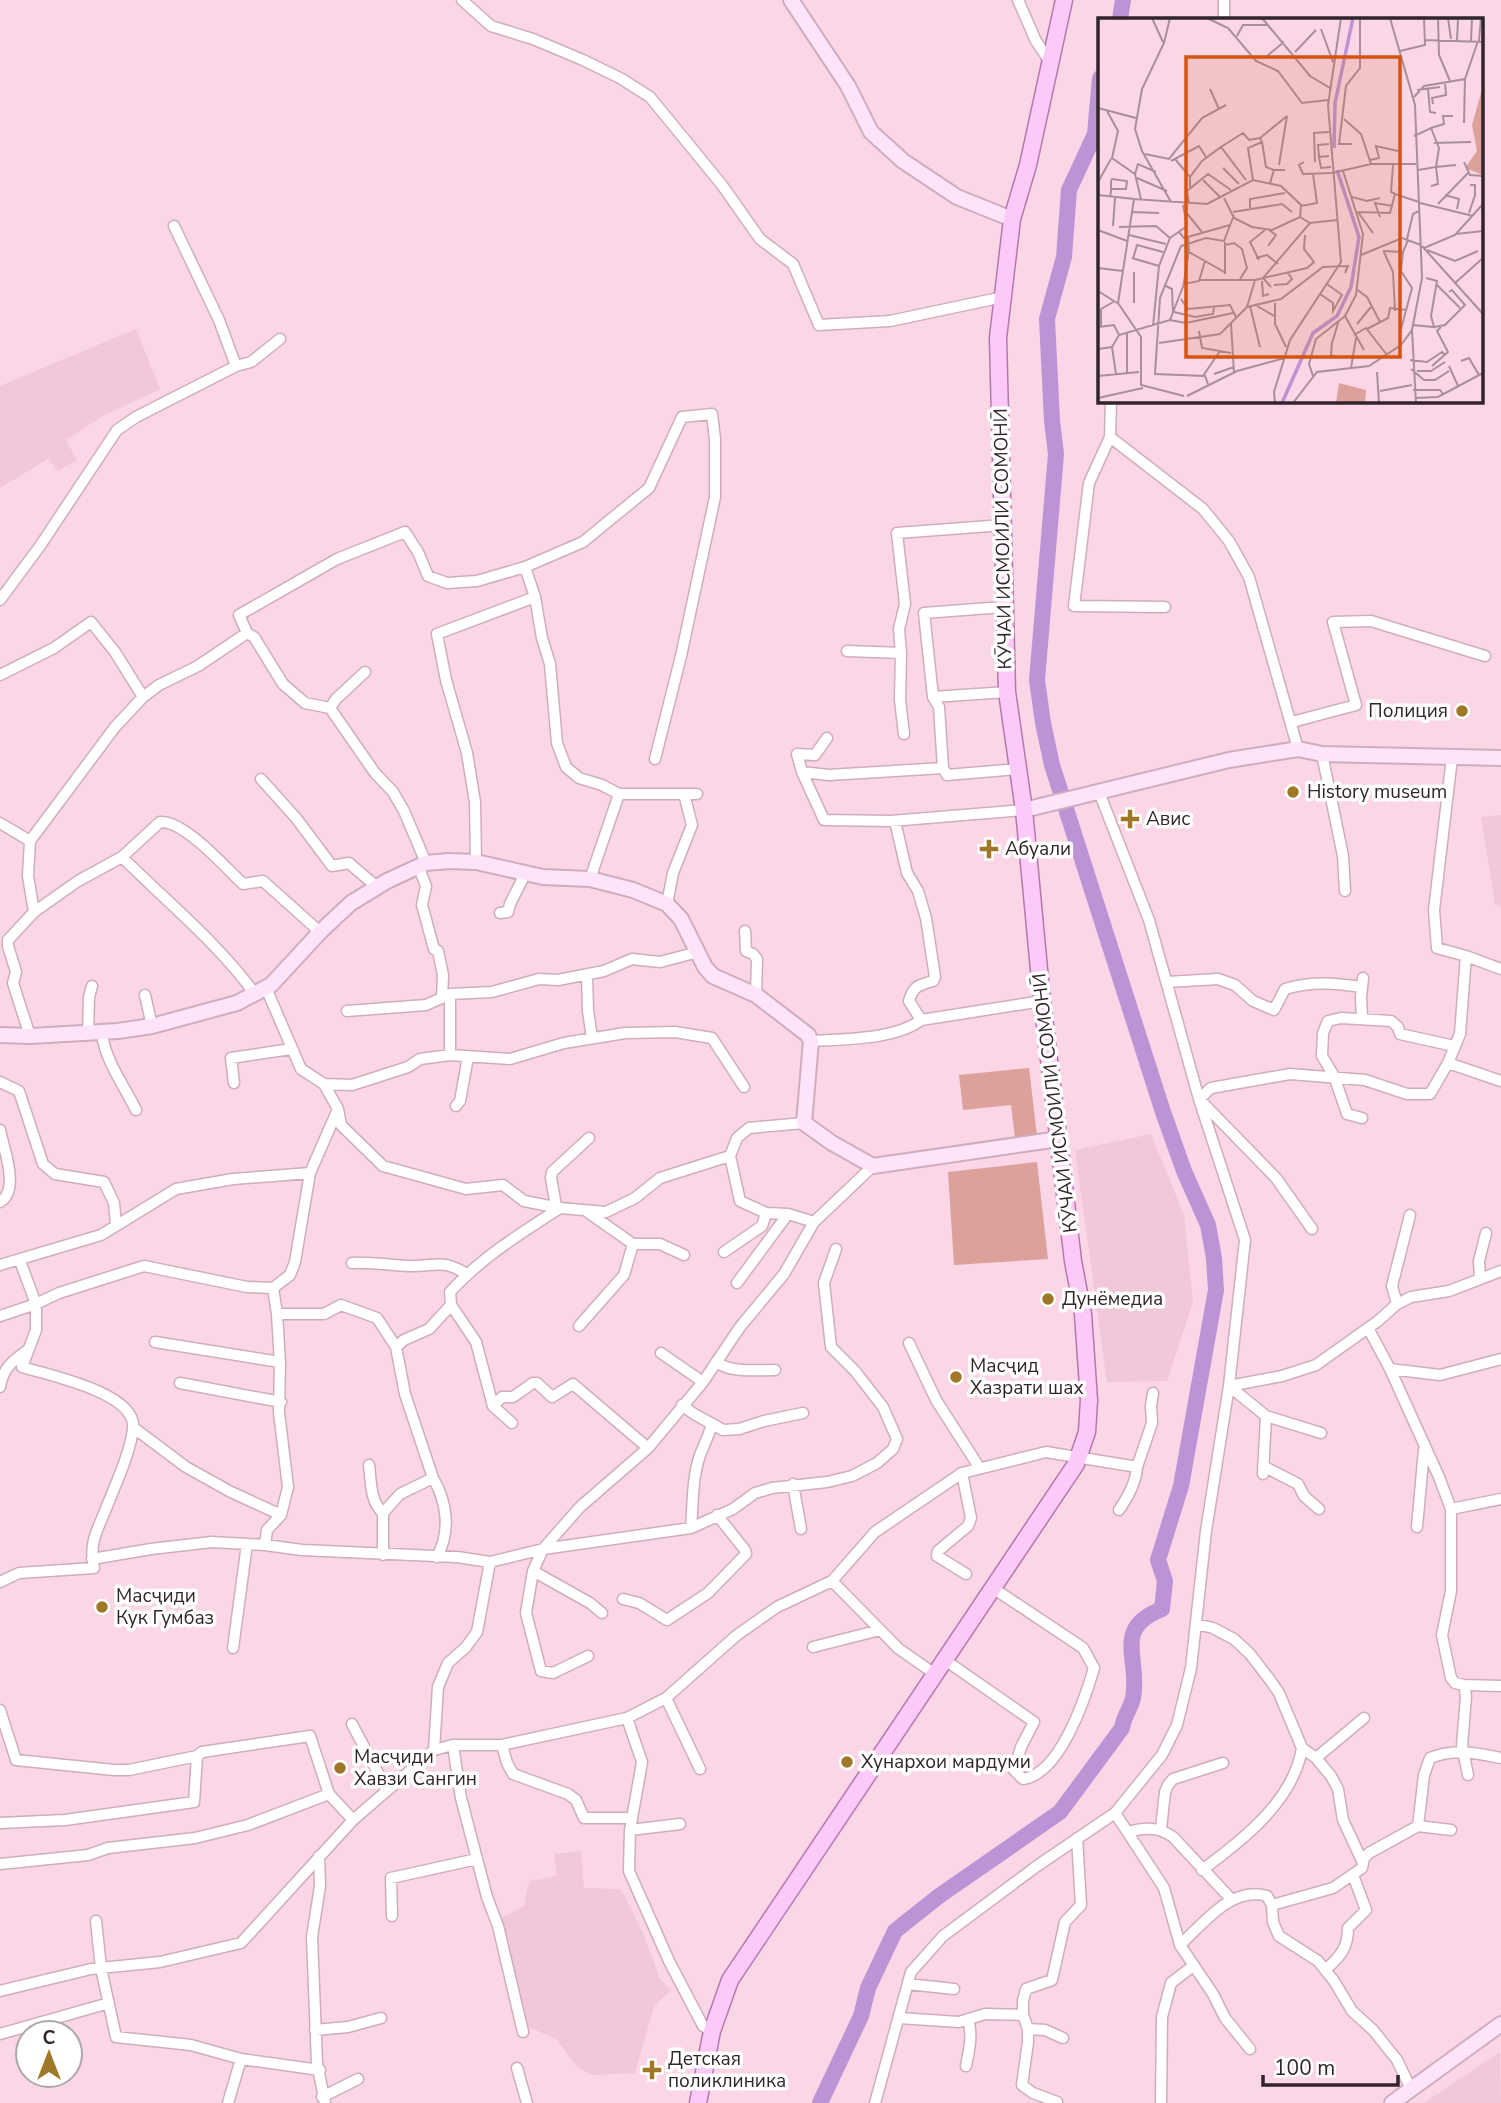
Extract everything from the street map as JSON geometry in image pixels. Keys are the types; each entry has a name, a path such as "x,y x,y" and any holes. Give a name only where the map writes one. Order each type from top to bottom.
{"main road":[{"path":"791,0 848,86 871,132 903,162 957,197 1012,219"},
{"name":"КӮЧАИ ИСМОИЛИ СОМОНӢ","path":"698,2103 712,2031 730,1980 1080,1457 1087,1432 1083,1314 1073,1261 1042,1001 1028,810 1017,769 1007,692 998,338 1012,219 1028,165 1064,0"},
{"path":"1028,810 1229,760 1298,749 1322,754 1501,758"},
{"path":"0,1035 95,1034 152,1026 226,1007 261,991 351,903 387,881 422,866 449,861 476,862 525,874 590,879 633,890 667,904 681,919 705,967 713,976 756,995 808,1035 811,1041 804,1123 832,1143 873,1166 1059,1139"},
{"path":"1391,2103 1501,2024"}],"street":[{"path":"462,0 491,26 533,39 583,60 620,78 650,97 722,185 760,240 793,264 819,325 890,321 1003,297"},
{"path":"1018,0 1036,41 1050,62"},
{"path":"1224,0 1224,18"},
{"path":"174,226 219,320 236,366"},
{"path":"0,600 40,546 117,430 236,366 251,362 280,339"},
{"path":"1111,402 1110,437 1089,483 1074,606 1165,607"},
{"path":"450,1055 445,993 438,951 434,949 422,905 426,886 404,811 393,792 376,773 330,708 305,702 283,684 254,637 247,633 239,615 337,559 405,532 418,552 428,576 447,583 477,580 524,568 583,542 649,488 682,417 712,414 715,496 681,656 655,759"},
{"path":"1110,437 1203,509 1229,541 1249,577 1298,749"},
{"path":"904,734 900,700 899,629 905,604 897,533 1003,525"},
{"path":"524,568 535,597 542,638 550,664 557,743 566,767 579,778 619,794 697,794"},
{"path":"476,862 475,802 467,753 446,680 437,634 535,597"},
{"path":"1003,607 924,612 933,697 939,707 943,768 947,775 1017,769"},
{"path":"1292,722 1356,705 1333,622 1371,621 1485,656"},
{"path":"0,675 54,648 91,622 115,652 143,697"},
{"path":"34,912 28,876 30,841 115,727 143,697 159,685 198,666 247,633"},
{"path":"846,651 901,653"},
{"path":"330,708 365,672"},
{"path":"933,697 1007,692"},
{"path":"827,738 815,755 797,754 824,821 895,821 1028,810"},
{"path":"1322,754 1343,856 1345,891"},
{"path":"1452,758 1434,911 1437,948 1501,969"},
{"path":"802,772 829,775 943,768"},
{"path":"261,779 332,866 349,863 378,888"},
{"path":"875,2103 911,1972 943,1936 1115,1813 1162,1755 1177,1726 1191,1668 1206,1531 1229,1386 1245,1240 1199,1099 1146,911 1099,792"},
{"path":"590,879 619,794"},
{"path":"667,904 673,873 692,825 684,794"},
{"path":"30,1036 13,983 16,972 8,940 34,912 78,881 122,857 160,822 169,821 194,839 243,884 263,881 320,932"},
{"path":"895,821 907,873 918,891 931,944 935,977 933,981 917,985 909,1001 921,1020"},
{"path":"0,823 30,841"},
{"path":"122,857 245,980 261,991 301,1069 324,1084 338,1109 341,1125 383,1166 466,1189 503,1185 524,1201 606,1212 635,1198 660,1178 730,1156"},
{"path":"500,913 508,912 525,874"},
{"path":"745,931 746,951 757,959 756,995"},
{"path":"347,1011 426,1005 445,993 492,992 539,979 558,980 604,971 632,958 660,962 698,952"},
{"path":"1199,1099 1211,1088 1290,1073 1365,1080 1407,1094 1430,1094 1448,1063 1460,1034 1466,956"},
{"path":"587,975 592,1038"},
{"path":"1167,982 1218,979 1235,985 1253,1001 1275,1010 1285,989 1305,983 1363,983 1362,1018"},
{"path":"92,986 89,997 95,1034 104,1046 136,1110"},
{"path":"145,995 152,1026"},
{"path":"811,1041 864,1037 890,1032 921,1020 1042,1001"},
{"path":"1362,1118 1347,1114 1334,1076 1322,1056 1323,1033 1328,1021 1362,1018 1391,1021 1401,1034 1454,1046"},
{"path":"324,1084 352,1085 408,1067 420,1059 450,1055 510,1059 564,1043 592,1038 625,1033 675,1032 712,1038 744,1087"},
{"path":"234,1083 231,1058 291,1049"},
{"path":"456,1106 460,1101 468,1057"},
{"path":"1448,1063 1501,1081"},
{"path":"0,1082 19,1091 43,1164 55,1174 104,1182 114,1203 116,1225"},
{"path":"1199,1099 1276,1178 1312,1230"},
{"path":"0,1316 59,1293 144,1266 247,1287 273,1288 290,1275 295,1262 310,1173 338,1109"},
{"path":"804,1123 749,1128 737,1138 730,1156 740,1201 766,1213 788,1214 814,1222"},
{"path":"0,1130 11,1187 0,1202"},
{"path":"558,1207 552,1172 589,1138"},
{"path":"588,1656 553,1673 541,1671 526,1613 533,1571 543,1549 580,1507 648,1448 703,1382 740,1327 784,1274 814,1222 873,1166"},
{"path":"0,1265 101,1235 176,1189 233,1179 310,1173"},
{"path":"512,1423 493,1406 476,1342 451,1305 450,1292 467,1274 558,1207"},
{"path":"582,1209 633,1244 660,1244 684,1255"},
{"path":"723,1252 762,1226 766,1213"},
{"path":"737,1283 788,1214"},
{"path":"1397,1304 1392,1286 1410,1215"},
{"path":"1480,1278 1479,1261 1486,1233"},
{"path":"579,1326 624,1275 633,1244"},
{"path":"92,1559 212,1542 490,1562 543,1549 691,1528 733,1509 755,1493 852,1476 877,1463 893,1448 897,1439 883,1407 855,1371 831,1347 824,1283 836,1249"},
{"path":"0,1582 19,1573 94,1568 92,1542 118,1478 134,1428 131,1415 120,1404 96,1390 22,1367 36,1330 36,1304 20,1261"},
{"path":"352,1263 394,1263 408,1266 444,1263 467,1274"},
{"path":"1229,1386 1282,1376 1316,1365 1397,1304 1411,1297 1449,1291 1501,1271"},
{"path":"265,1545 267,1530 281,1515 288,1487 279,1412 280,1362 273,1288"},
{"path":"277,1314 324,1314 341,1305 377,1318 397,1347 405,1394 433,1478 441,1493 447,1525 437,1557"},
{"path":"397,1347 404,1340 429,1329 451,1305"},
{"path":"1368,1328 1390,1369 1451,1508 1451,1591 1442,1635 1451,1678 1464,1685 1501,1686"},
{"path":"155,1342 280,1362"},
{"path":"909,1343 936,1400 979,1467"},
{"path":"0,1387 2,1375 9,1364 30,1349"},
{"path":"661,1353 703,1382"},
{"path":"1390,1369 1440,1375 1501,1359"},
{"path":"716,1362 722,1366 744,1370 775,1370"},
{"path":"180,1383 281,1402"},
{"path":"493,1406 502,1397 513,1396 533,1383 537,1383 552,1396 573,1384 648,1448"},
{"path":"1229,1386 1266,1416 1321,1433"},
{"path":"1119,1510 1136,1475 1152,1423 1153,1393"},
{"path":"682,1405 723,1430 739,1429 803,1413"},
{"path":"1266,1416 1263,1470 1297,1484 1304,1496 1320,1509"},
{"path":"691,1528 694,1484 700,1454 712,1424"},
{"path":"134,1428 186,1467 281,1515"},
{"path":"1417,1527 1424,1449"},
{"path":"0,1991 101,1968 160,1962 241,1943 353,1820 434,1750 453,1745 502,1745 627,1718 666,1698 737,1635 777,1607 832,1581 876,1532 962,1473 1046,1452 1137,1467"},
{"path":"369,1465 373,1496 378,1509 383,1513"},
{"path":"962,1473 971,1518 968,1526 938,1551 937,1556 966,1574"},
{"path":"383,1555 383,1513 400,1494 433,1478"},
{"path":"793,1485 802,1529"},
{"path":"1451,1508 1501,1499"},
{"path":"623,1599 639,1603 667,1620 708,1593 746,1554 718,1515"},
{"path":"233,1648 247,1544"},
{"path":"434,1750 438,1687 448,1663 466,1647 477,1632 490,1562"},
{"path":"533,1571 590,1603 602,1613"},
{"path":"832,1581 899,1649 935,1674"},
{"path":"945,1660 1034,1722 1021,1746 1014,1770 1023,1779 1032,1778 1061,1750 1084,1704 1094,1668 1083,1648 993,1588"},
{"path":"1196,1624 1213,1628 1234,1639 1250,1654 1279,1693 1303,1748 1316,1758 1338,1789 1343,1820 1363,1864"},
{"path":"813,1647 880,1630"},
{"path":"1464,1685 1463,1750 1468,1775"},
{"path":"666,1698 699,1769"},
{"path":"0,1710 15,1758 20,1762 129,1770 197,1756 202,1752 310,1736 330,1794 353,1820"},
{"path":"627,1718 642,1762 630,1830 629,1871 669,1961 703,2026 712,2031"},
{"path":"1316,1758 1364,1718"},
{"path":"352,1724 387,1790"},
{"path":"453,1745 461,1798 487,1897 498,1926 523,2032"},
{"path":"502,1745 513,1774 568,1794 576,1800 584,1818 632,1818"},
{"path":"1202,1870 1237,1844 1275,1802 1290,1783 1303,1748"},
{"path":"1419,1826 1424,1775 1430,1758 1463,1750 1501,1758"},
{"path":"0,1823 65,1820 194,1801 197,1756"},
{"path":"1161,1829 1168,1785 1173,1779 1223,1763"},
{"path":"0,1864 195,1838 248,1825 330,1794"},
{"path":"1115,1813 1164,1888 1180,1945 1213,1994 1225,2018 1250,2049"},
{"path":"630,1830 680,1824"},
{"path":"1272,1905 1333,1888 1362,1868 1364,1858 1369,1853 1419,1826 1451,1830"},
{"path":"1128,1832 1161,1829 1173,1837 1231,1899"},
{"path":"1057,2102 1033,2093 1022,2085 1028,2029 1023,2015 1023,2001 1026,1989 1052,1980 1065,1922 1081,1905 1077,1839"},
{"path":"319,1856 320,1886 312,1937 315,2030 324,2100 351,2080 358,2079"},
{"path":"392,1916 391,1878 477,1859"},
{"path":"1325,1970 1347,1947 1348,1928 1366,1910 1353,1875"},
{"path":"1180,1945 1231,1899 1242,1894 1256,1893 1267,1896 1272,1905 1273,1922 1279,1936 1318,1961 1352,2011 1364,2020 1396,2060 1411,2089"},
{"path":"96,1921 101,1968 116,2036 191,2045 242,2059 320,2070"},
{"path":"1161,2103 1162,2017 1171,1983 1193,1966"},
{"path":"908,1984 954,1989"},
{"path":"0,2034 109,2003"},
{"path":"898,2018 943,2022 968,2020 985,2014 1023,2015"},
{"path":"315,2030 348,2027 381,2018"},
{"path":"966,2066 971,2028 968,2020"},
{"path":"1028,2029 1045,2030 1063,2038"},
{"path":"228,2103 242,2059"},
{"path":"517,2068 527,2103"}],"shaded area":[{"path":"136,329 160,389 101,417 66,440 77,460 58,471 48,459 0,488 0,386"},
{"path":"1501,815 1501,907 1495,904 1481,817"},
{"path":"1029,1068 1037,1136 1015,1138 1011,1105 963,1110 959,1075"},
{"path":"1151,1134 1184,1215 1193,1302 1167,1381 1107,1382 1075,1150"},
{"path":"1037,1162 1048,1259 954,1265 948,1172"},
{"path":"581,1851 584,1888 621,1889 644,1935 660,1979 671,1990 654,2006 635,2073 592,2075 578,2068 555,2038 528,2027 506,1945 501,1918 524,1906 529,1881 557,1876 554,1854"},
{"path":"1500,2052 1501,2103 1424,2103"}],"waterway":[{"path":"1120,18 1123,0"},
{"path":"820,2103 861,2016 868,1988 895,1931 939,1896 1060,1812 1122,1728 1133,1698 1133,1636 1137,1626 1146,1617 1162,1609 1165,1581 1158,1560 1181,1486 1216,1290 1208,1225 1184,1171 1163,1112 1052,765 1037,680 1056,454 1047,319 1064,257 1069,190 1095,134 1098,100"}],"place":[{"name":"Полиция","path":"1462,711"},
{"name":"History museum","path":"1293,792"},
{"name":"Авис","path":"1130,819"},
{"name":"Абуали","path":"989,849"},
{"name":"Дунёмедиа","path":"1048,1299"},
{"name":"Масҷид Хазрати шах","path":"956,1377"},
{"name":"Масҷиди Кук Гумбаз","path":"102,1607"},
{"name":"Хунархои мардуми","path":"847,1762"},
{"name":"Масҷиди Хавзи Сангин","path":"340,1768"},
{"name":"Детская поликлиника","path":"652,2070"}]}
